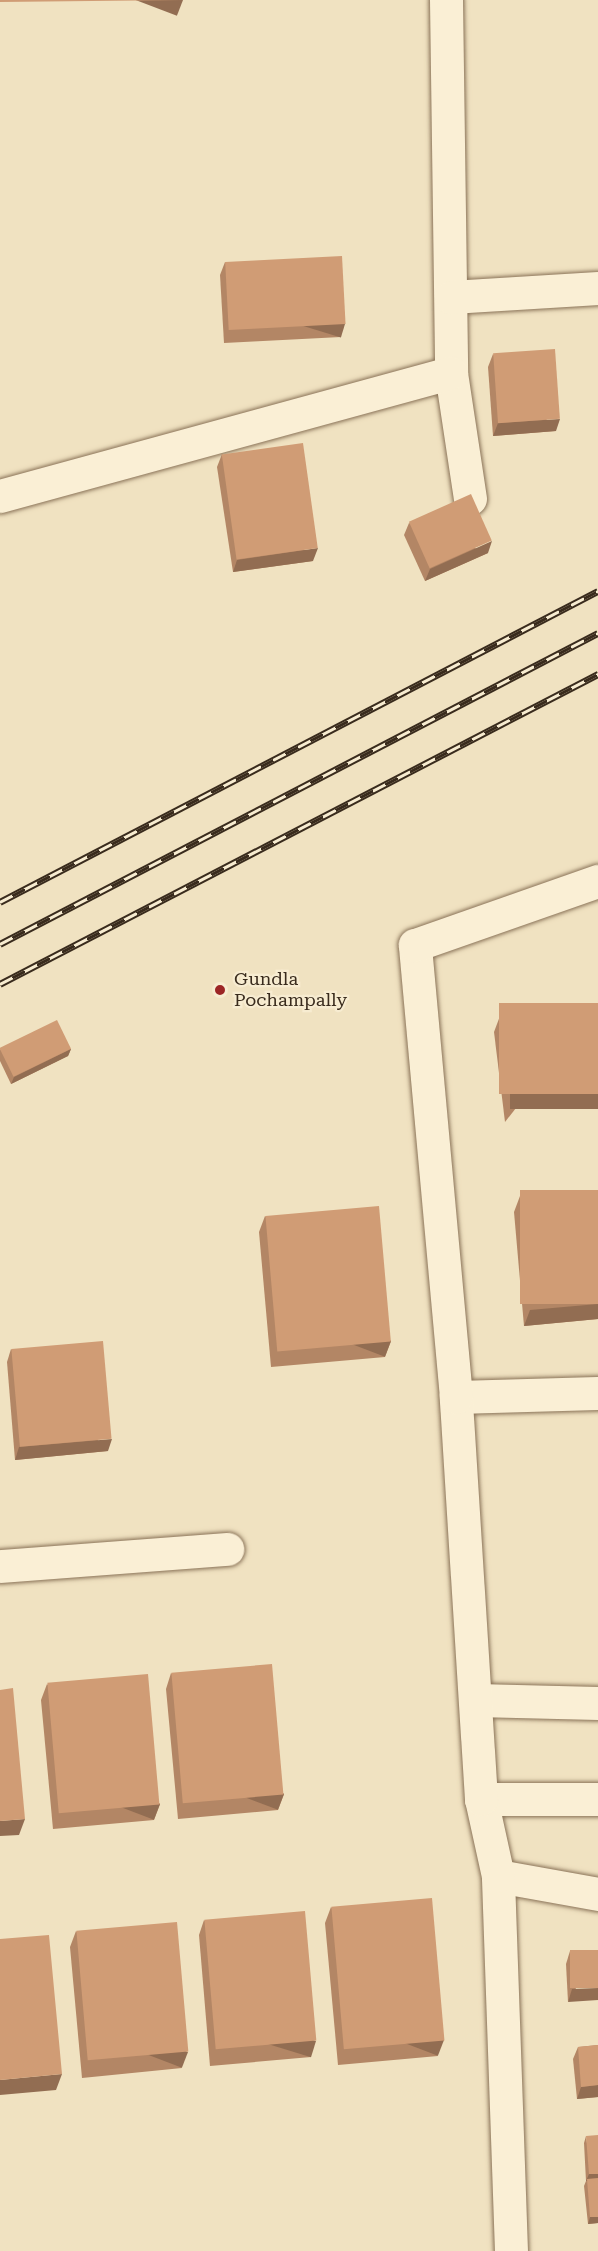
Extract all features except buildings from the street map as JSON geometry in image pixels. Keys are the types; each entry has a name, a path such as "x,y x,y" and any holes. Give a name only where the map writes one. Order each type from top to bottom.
{"street":[{"path":"446,0 452,373 470,498"},
{"path":"451,297 598,288"},
{"path":"0,496 452,373"},
{"path":"511,2251 498,1876 481,1799 456,1397 415,945 598,881"},
{"path":"456,1397 598,1393"},
{"path":"0,1566 227,1549"},
{"path":"476,1701 598,1703"},
{"path":"481,1799 598,1799"},
{"path":"498,1876 598,1894"}],"railway":[{"path":"0,902 598,591"},
{"path":"0,944 598,633"},
{"path":"0,984 598,674"}],"place":[{"name":"Gundla Pochampally","path":"220,990"}]}
